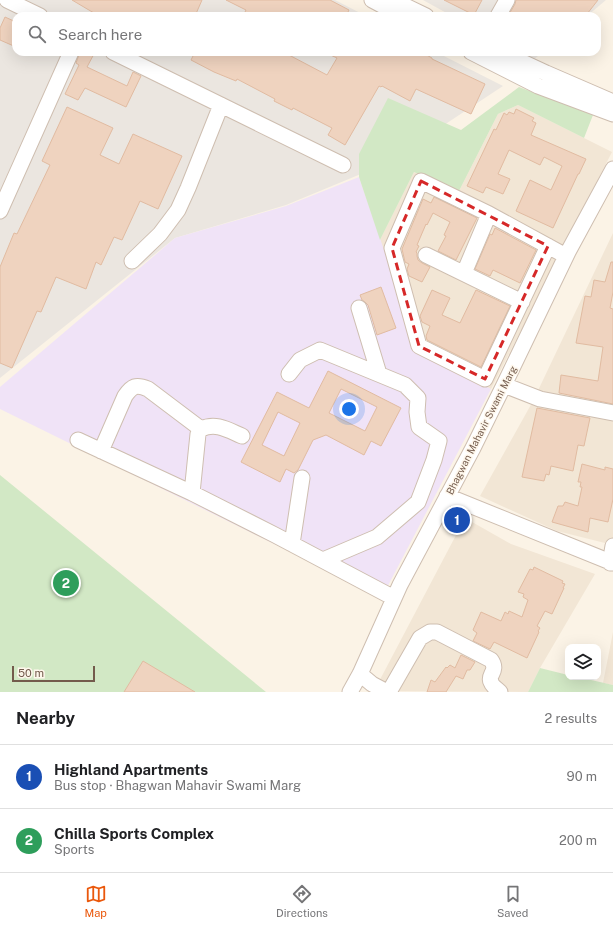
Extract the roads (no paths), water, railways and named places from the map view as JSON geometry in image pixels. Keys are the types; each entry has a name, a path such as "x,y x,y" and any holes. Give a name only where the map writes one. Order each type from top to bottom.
{"street":[{"path":"7,0 32,12"},
{"path":"372,0 394,12"},
{"path":"393,0 418,12"},
{"path":"500,12 506,0"},
{"path":"0,211 69,56"},
{"path":"121,56 343,165"},
{"path":"481,56 538,86 613,114"},
{"path":"510,56 613,102"},
{"path":"132,262 160,234 178,210 221,105"},
{"name":"Bhagwan Mahavir Swami Marg","path":"350,692 360,674 400,585 473,448 566,256 613,169"},
{"path":"548,246 485,379 419,346 392,248 421,181 489,214 548,246 566,256"},
{"path":"464,273 489,214"},
{"path":"426,255 522,302"},
{"path":"359,308 379,374"},
{"path":"289,374 300,360 320,350 405,385 418,398 417,412 420,427 439,441 434,460 418,502 377,537 323,560"},
{"path":"504,385 540,399 613,413"},
{"path":"101,451 125,396 134,386 140,386 148,389 201,429"},
{"path":"192,493 198,434 201,429 213,425 242,436"},
{"path":"78,440 192,493 394,598"},
{"path":"292,544 302,478"},
{"path":"447,496 611,563 613,546"},
{"path":"360,674 372,684 388,692 420,638 430,632 437,632 491,660 495,666 490,682 500,692"}],"place":[{"name":"Highland Apartments","path":"457,520"},
{"name":"Chilla Sports Complex","path":"66,583"}]}
